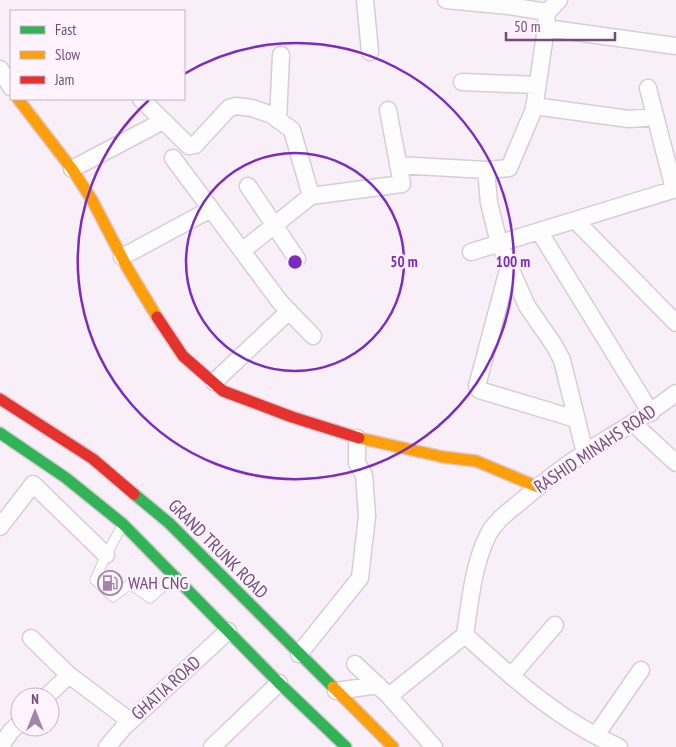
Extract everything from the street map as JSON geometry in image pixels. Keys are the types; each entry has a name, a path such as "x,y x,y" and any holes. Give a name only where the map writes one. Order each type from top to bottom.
{"main road":[{"path":"23,100 92,200 158,319 183,356 223,391 292,417 357,438 443,457 476,461 538,487"},
{"name":"GRAND TRUNK ROAD","path":"0,398 80,450 130,489 207,559 393,747"},
{"path":"0,433 66,478 123,524 279,683 346,747"}],"street":[{"path":"364,0 370,52"},
{"path":"446,0 509,3 546,20 676,46"},
{"path":"398,165 486,170 509,168 534,106 546,20 559,0"},
{"path":"278,120 281,56"},
{"path":"0,69 10,85"},
{"path":"462,82 537,85"},
{"path":"471,252 675,189 648,88"},
{"path":"142,100 189,146 195,145 229,108 236,106 252,108 272,115 292,130 311,196"},
{"path":"534,106 629,119 655,117"},
{"path":"242,251 311,196 402,184 388,110"},
{"path":"72,169 163,121"},
{"path":"173,158 280,302 312,336"},
{"path":"486,170 489,203 499,243 527,306 562,360 585,453"},
{"path":"248,186 297,259"},
{"path":"122,257 211,209"},
{"path":"575,220 676,323"},
{"path":"539,231 651,413"},
{"path":"509,266 478,386 479,390 576,418"},
{"path":"214,382 288,311"},
{"name":"RASHID MINAHS ROAD","path":"465,635 475,573 489,534 498,521 538,487 585,453 651,413 676,394"},
{"path":"633,423 676,463"},
{"path":"299,654 360,578 367,516 364,476 357,463 357,438"},
{"path":"0,527 33,484 106,555"},
{"path":"511,676 556,625"},
{"name":"GHATIA ROAD","path":"107,747 130,721 228,631"},
{"path":"336,691 384,690 465,635 535,697 619,747"},
{"path":"31,638 69,675 130,721"},
{"path":"355,664 384,690 434,747"},
{"path":"596,735 640,670"},
{"path":"56,687 69,675"},
{"path":"212,747 279,683"},
{"path":"0,747 10,732"}],"lane":[{"path":"123,524 95,580 114,598 130,584 150,598 175,576"}],"traffic: fast":[{"path":"0,433 66,478 123,524 279,683 346,747"},
{"path":"134,494 169,523 333,687"}],"traffic: slow":[{"path":"19,100 72,169 92,200 128,269 157,317"},
{"path":"359,438 443,457 476,461 538,487"},
{"path":"333,687 393,747"}],"traffic: jam":[{"path":"157,317 183,356 223,391 292,417 359,438"},
{"path":"0,399 93,459 134,494"}],"place":[{"name":"WAH CNG","path":"110,583"}]}
